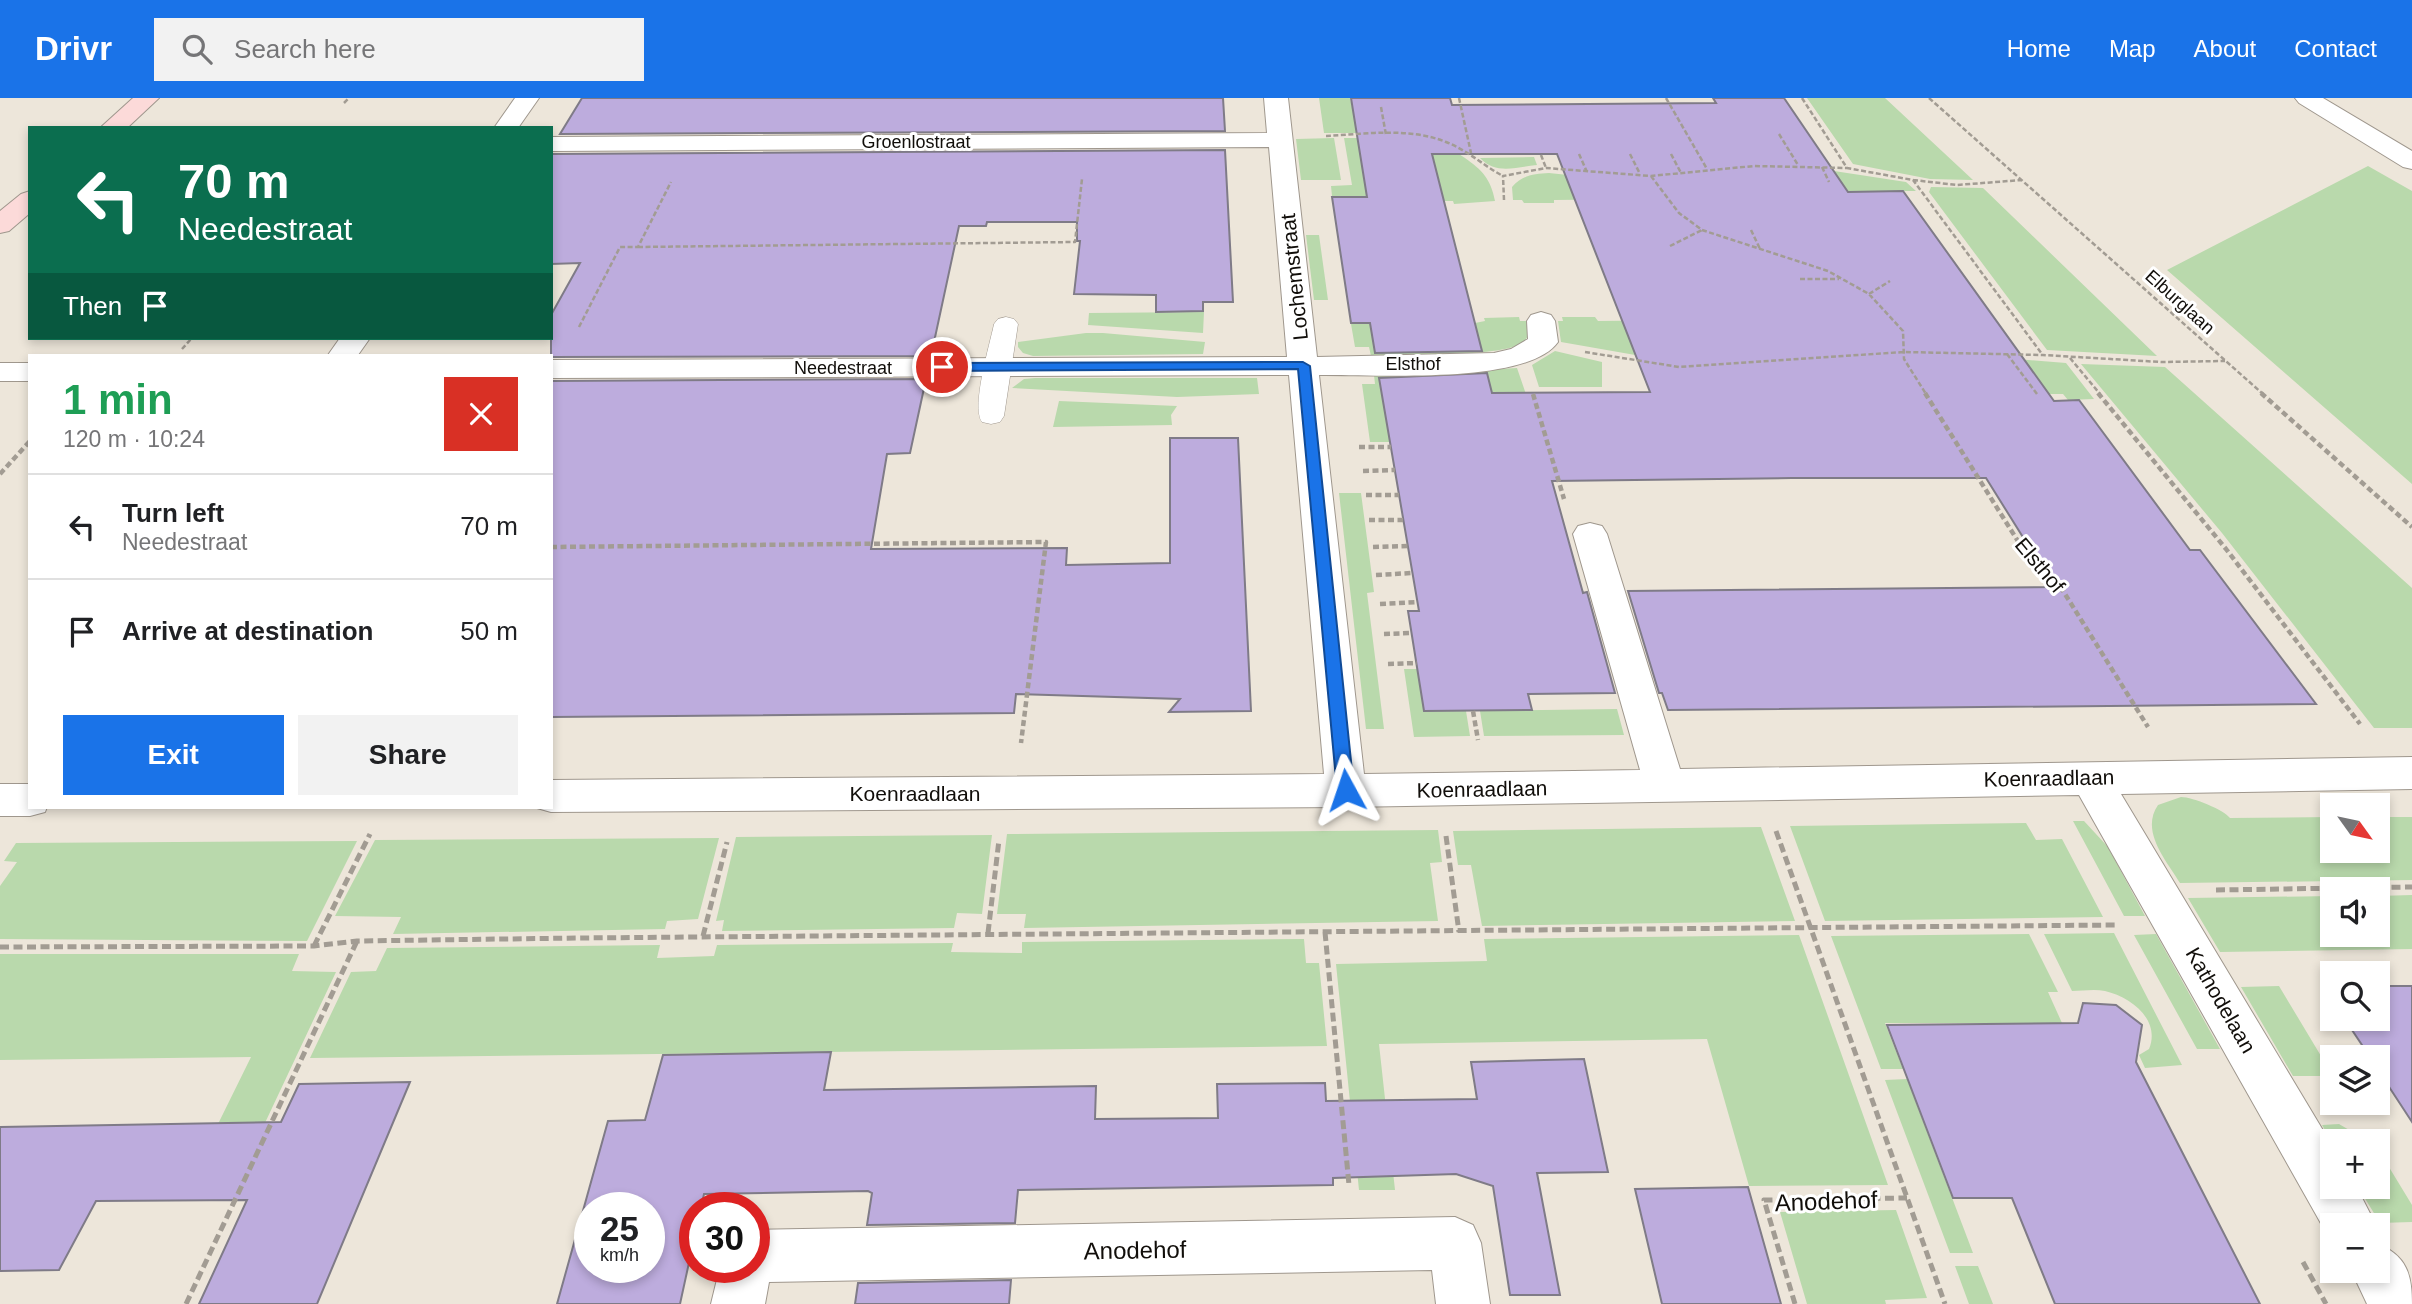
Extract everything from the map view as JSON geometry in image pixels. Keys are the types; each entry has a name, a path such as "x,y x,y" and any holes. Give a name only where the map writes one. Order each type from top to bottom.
{"street":[{"path":"114,126 146,98"},
{"path":"507,126 527,98"},
{"name":"Lochemstraat","path":"1276,98 1346,790"},
{"path":"2307,98 2412,162"},
{"name":"Groenlostraat","path":"553,144 1280,140"},
{"path":"0,225 28,201"},
{"name":"Elsthof","path":"1303,366 1438,365 1535,340"},
{"name":"Needestraat","path":"553,369 1303,366"},
{"path":"0,372 28,372"},
{"path":"1590,534 1665,785"},
{"name":"Koenraadlaan","path":"553,796 1346,790 2412,773"},
{"name":"Kathodelaan","path":"2090,777 2343,1213"},
{"path":"0,800 28,800"},
{"name":"Anodehof","path":"770,1256 1455,1243 1463,1304"},
{"path":"738,1304 743,1283"},
{"path":"2384,1283 2396,1304"}],"lane":[{"path":"991,416 1006,324"}],"path":[{"path":"344,103 349,98"},
{"path":"1459,98 1471,153"},
{"path":"1666,98 1707,169"},
{"path":"1802,98 1847,168"},
{"name":"Elburglaan","path":"1929,98 2412,527"},
{"path":"1381,107 1386,135"},
{"path":"1779,134 1799,166"},
{"path":"1280,140 1295,136 1432,137 1471,153 1484,167 1503,176 1546,168 1651,176 1707,169 1799,166 1847,168 1957,185 2022,180"},
{"path":"1579,154 1588,173"},
{"path":"1630,154 1641,175"},
{"path":"1671,154 1681,173"},
{"path":"1541,155 1546,168"},
{"path":"1822,167 1829,182"},
{"path":"1503,176 1504,201"},
{"name":"Elsthof","path":"1651,176 1679,213 1702,230 1812,265 1843,279 1869,294 1903,331 1904,359 2026,554 2060,586 2178,777"},
{"path":"638,247 673,179"},
{"path":"574,335 620,247 1075,242 1082,179"},
{"path":"1913,180 2043,355"},
{"path":"1670,246 1702,230"},
{"path":"1752,230 1760,250"},
{"path":"1800,279 1843,279"},
{"path":"1869,294 1890,281"},
{"path":"182,349 190,340"},
{"path":"1590,534 1570,517 1535,340 1609,357 1679,367 1904,352 2043,355 2161,362 2225,361"},
{"path":"2007,354 2037,394"},
{"path":"2069,357 2226,549 2368,734"},
{"path":"0,474 28,443"},
{"path":"1358,447 1391,447"},
{"path":"1362,471 1395,470"},
{"path":"1365,495 1399,495"},
{"path":"1368,520 1403,520"},
{"path":"553,547 1046,542 1020,750"},
{"path":"1372,547 1408,547"},
{"path":"1376,575 1412,573"},
{"path":"1380,604 1417,603"},
{"path":"1384,634 1412,634"},
{"path":"1388,664 1417,663"},
{"path":"1473,711 1478,744"},
{"path":"1774,827 1945,1304"},
{"path":"988,933 1000,829"},
{"path":"1446,830 1460,932"},
{"path":"703,936 729,831"},
{"path":"314,946 370,834"},
{"path":"2211,890 2412,887"},
{"path":"0,947 314,946 357,941 988,933 1812,930 2121,925"},
{"path":"1325,932 1350,1193"},
{"path":"186,1304 357,941"},
{"name":"Anodehof","path":"1795,1304 1764,1200 1908,1198"}],"green space":[{"path":"1319,98 1350,98 1352,107 1377,107 1381,133 1324,133"},
{"path":"1807,98 1885,98 1973,180 1930,179 1853,164"},
{"path":"1334,138 1341,180 1301,180 1296,139"},
{"path":"1344,138 1422,139 1451,149 1481,171 1491,187 1495,201 1454,204 1453,201 1444,201 1442,196 1332,196 1331,186 1352,185"},
{"path":"1534,157 1537,165 1507,169 1493,167 1480,158"},
{"path":"2368,166 2412,191 2412,484 2167,270"},
{"path":"1834,171 1906,182 1916,191 1841,191"},
{"path":"1549,173 1597,178 1647,199 1554,200 1554,203 1524,203 1522,200 1513,200 1512,187 1520,180"},
{"path":"1931,187 1983,188 2157,356 2047,350 1929,192"},
{"path":"1306,235 1319,235 1328,300 1314,300"},
{"path":"1204,312 1203,333 1088,325 1089,313"},
{"path":"1519,317 1520,321 1526,321 1528,334 1524,342 1497,350 1451,354 1371,356 1369,347 1355,347 1351,324 1475,323 1485,321 1484,318"},
{"path":"1562,317 1595,317 1598,321 1693,320 1658,359 1561,342 1558,321 1563,321"},
{"path":"1086,333 1205,342 1203,354 1033,356 1023,353 1018,347 1018,342"},
{"path":"1555,351 1602,362 1602,387 1539,387 1532,365"},
{"path":"2016,359 2066,363 2094,399 2068,400 2063,394 2042,394"},
{"path":"2081,364 2165,367 2412,588 2412,728 2374,728 2222,533"},
{"path":"1517,368 1530,406 1426,382 1425,373"},
{"path":"1408,374 1412,382 1385,408 1390,442 1370,442 1362,384 1375,384 1374,375"},
{"path":"1257,378 1259,394 1177,397 1012,388 1024,379"},
{"path":"1059,401 1177,406 1171,415 1172,425 1053,427"},
{"path":"1339,493 1361,493 1374,592 1367,593 1384,729 1366,729"},
{"path":"1404,669 1418,669 1424,711 1466,711 1470,736 1414,737"},
{"path":"1617,709 1624,735 1484,736 1480,711"},
{"path":"2181,797 2208,804 2230,818 2320,817 2320,863 2390,863 2390,817 2412,817 2412,880 2390,880 2390,877 2320,877 2320,881 2180,883 2153,835 2153,815 2158,805"},
{"path":"2073,821 2084,821 2108,847 2145,916 2124,916"},
{"path":"2026,823 2036,840 2062,839 2103,917 1825,921 1790,826"},
{"path":"1761,827 1795,921 1482,926 1471,865 1458,865 1453,831"},
{"path":"1438,830 1442,862 1430,863 1438,921 1024,928 1026,914 997,914 1007,834"},
{"path":"992,835 982,914 957,913 954,928 722,931 724,920 716,921 736,837"},
{"path":"719,838 698,919 667,921 665,929 393,934 401,917 335,916 375,840"},
{"path":"357,841 307,941 0,939 0,886 17,862 4,861 16,843"},
{"path":"2412,895 2412,949 2220,952 2188,898 2320,896 2320,947 2390,947 2390,896"},
{"path":"2114,933 2182,1065 2145,1068 2139,1055 2149,1049 2152,1038 2147,1019 2141,1011 2125,999 2105,991 2072,991 2044,934"},
{"path":"2029,934 2058,992 2048,992 2062,1023 1885,1023 1903,1069 1881,1069 1831,936"},
{"path":"2156,934 2220,1049 2197,1049 2134,935"},
{"path":"1799,935 1888,1185 1749,1186 1707,1039 1379,1044 1395,1190 1359,1190 1336,964 1487,961 1484,939"},
{"path":"1304,939 1306,963 1319,963 1327,1046 310,1058 351,972 376,971 387,948 660,945 657,958 714,956 717,945 953,943 951,952 1022,953 1022,942"},
{"path":"0,954 299,954 292,971 336,972 264,1125 218,1124 251,1057 0,1060"},
{"path":"2279,986 2320,1054 2320,1076 2293,1076 2241,987"},
{"path":"1907,1079 1973,1253 1950,1253 1885,1080"},
{"path":"2339,1124 2348,1129 2324,1129 2322,1125"},
{"path":"2390,1169 2412,1205 2412,1222 2390,1223 2390,1213 2374,1213 2365,1199 2390,1199"},
{"path":"1896,1210 1927,1298 1885,1300 1886,1304 1807,1304 1780,1212"},
{"path":"1955,1266 1978,1266 1993,1304 1969,1304"}],"building":[{"path":"582,98 1223,98 1225,131 560,134"},
{"path":"1351,98 1450,98 1452,105 1716,103 1713,98 1784,98 1848,192 1903,191 2054,401 2079,400 2190,550 2200,550 2316,704 1668,710 1662,693 1659,693 1628,591 2054,587 1986,478 1792,478 1552,481 1583,593 1587,592 1615,693 1528,694 1532,710 1424,711 1408,611 1419,611 1379,378 1487,373 1492,393 1650,392 1557,154 1432,154 1482,351 1375,353 1370,323 1351,323 1332,197 1367,197"},
{"path":"1225,150 1233,302 1203,302 1203,311 1156,312 1156,295 1074,294 1080,241 1077,241 1077,222 987,222 986,226 959,226 931,356 553,357 553,311 580,263 553,264 553,154"},
{"path":"926,379 910,453 887,454 871,549 1067,548 1066,565 1170,563 1170,438 1238,438 1251,711 1169,712 1180,699 1016,694 1014,713 553,717 553,381"},
{"path":"2390,986 2412,986 2412,1122 2390,1088 2390,1045 2362,1045 2353,1031 2390,1031"},
{"path":"2083,1003 2116,1005 2142,1025 2136,1062 2260,1304 2055,1304 2012,1198 1953,1198 1887,1025 2078,1023"},
{"path":"831,1052 824,1090 1096,1086 1095,1119 1218,1118 1217,1084 1325,1083 1326,1101 1477,1099 1471,1062 1584,1059 1608,1172 1537,1173 1560,1295 1510,1295 1493,1186 1456,1174 1333,1178 1333,1185 1018,1190 1015,1223 867,1225 872,1193 868,1191 679,1192 679,1283 685,1283 680,1304 557,1304 574,1243 574,1283 665,1283 665,1192 588,1192 608,1121 645,1120 663,1055"},
{"path":"410,1082 317,1304 199,1304 247,1200 96,1201 59,1270 0,1271 0,1127 281,1122 299,1084"},
{"path":"1748,1187 1781,1304 1662,1304 1635,1189"},
{"path":"1011,1280 1009,1304 855,1304 858,1283"}],"route":[{"path":"942,367 1303,366 1346,790"}]}
